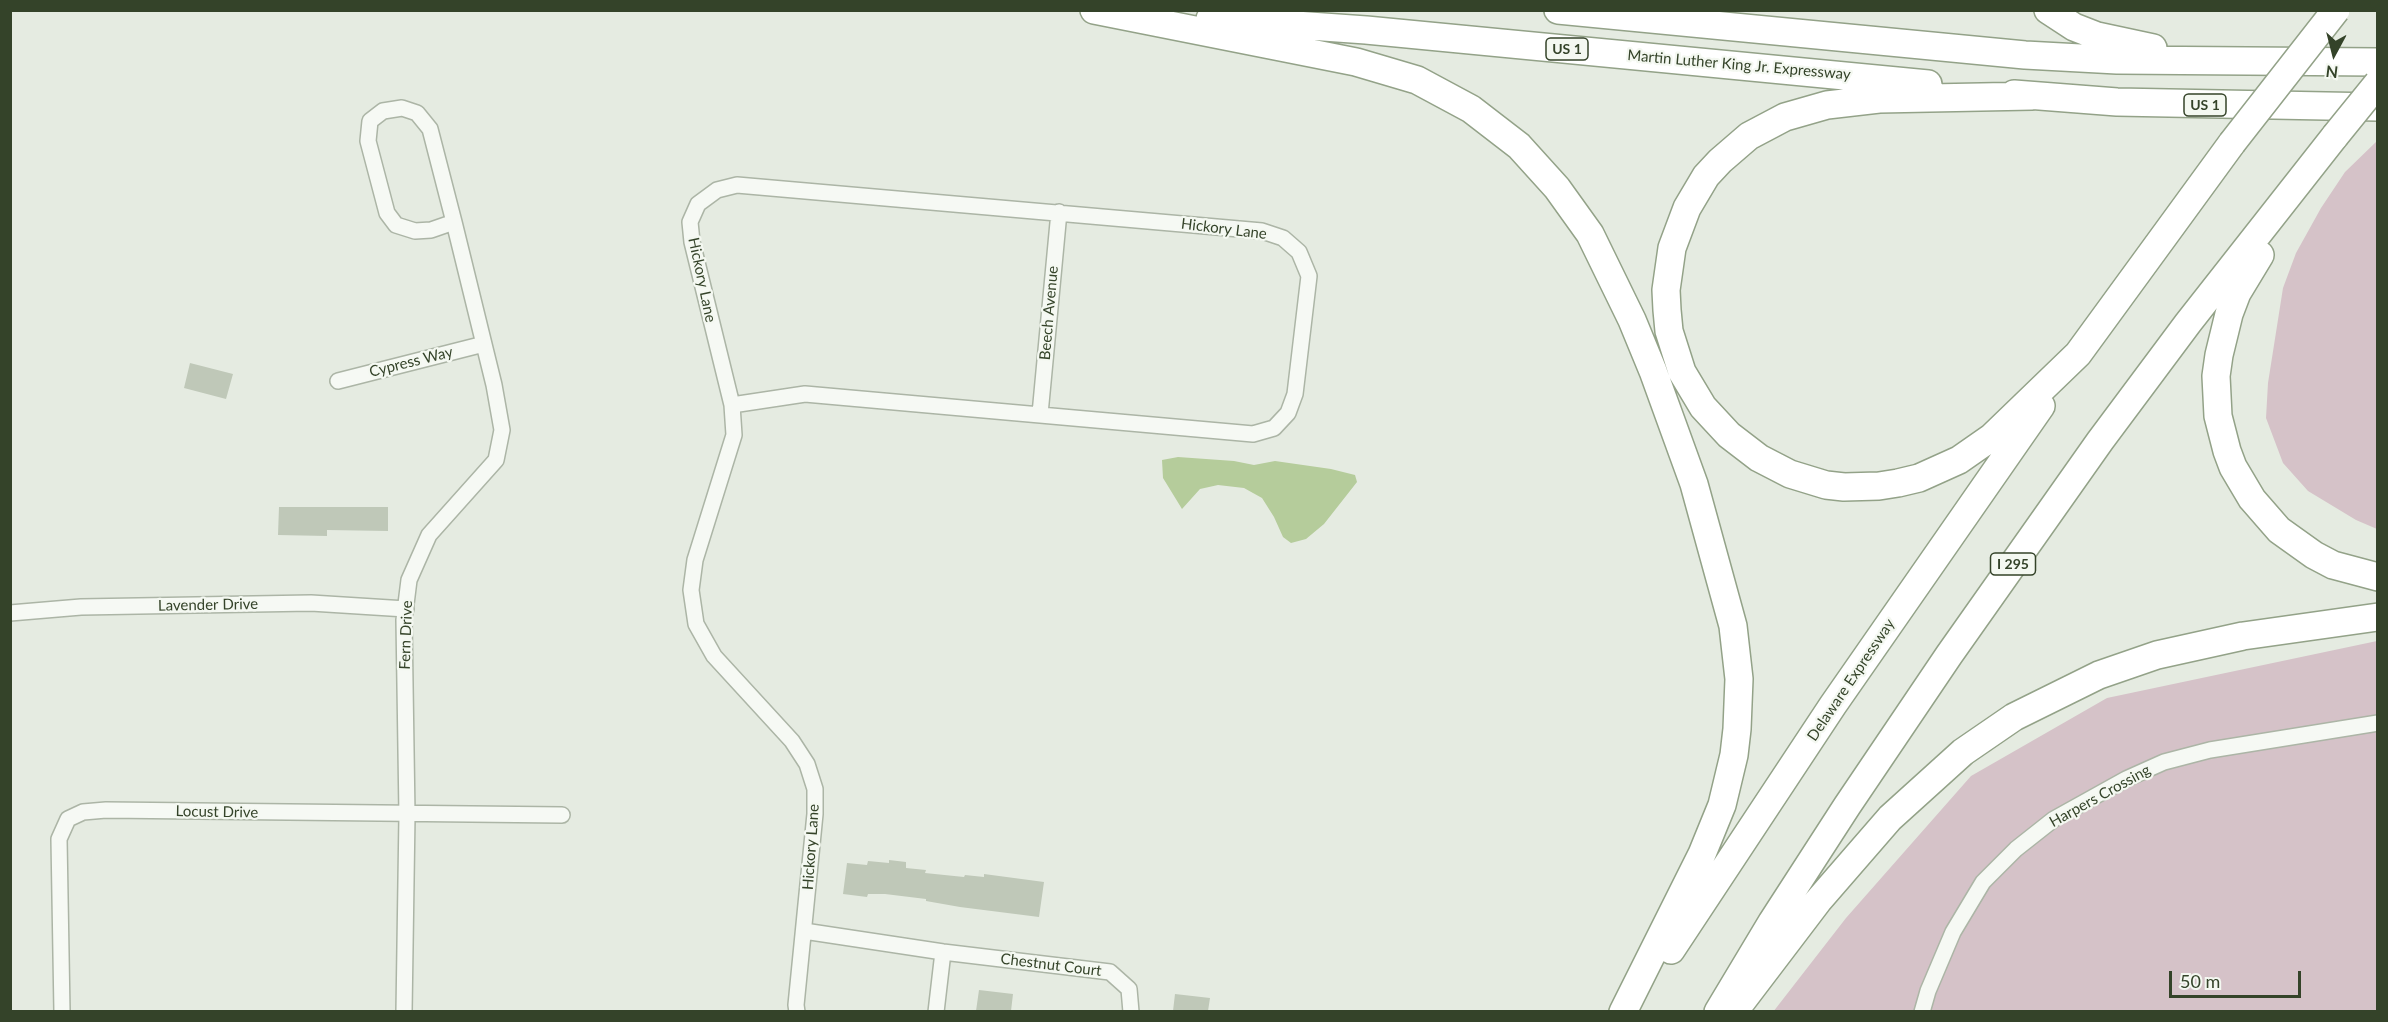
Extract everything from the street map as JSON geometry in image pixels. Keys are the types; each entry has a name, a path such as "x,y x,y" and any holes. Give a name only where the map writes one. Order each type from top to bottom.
{"highway":[{"path":"1094,10 1356,62 1417,80 1471,109 1519,146 1557,188 1590,234 1628,311 1649,361 1694,484 1732,626 1739,679 1737,729 1729,781 1722,805 1702,854 1623,1011"},
{"name":"Martin Luther King Jr. Expressway","path":"1101,10 1366,30 1836,74 2032,96 2117,102 2378,107"},
{"path":"1558,10 2025,55 2117,60 2378,62"},
{"path":"2048,10 2074,27 2097,36 2216,60"},
{"path":"2032,96 1849,102 1795,114 1749,136 1706,176 1695,191 1678,228 1672,248 1666,290 1669,330 1682,372 1692,390 1709,414 1729,435 1759,458 1790,474 1826,485 1844,487 1898,483 1919,478 1959,460 1992,436 2078,354 2232,143 2336,10"},
{"name":"I 295","path":"1718,1011 1847,806 2100,441 2188,323 2378,83"},
{"path":"2329,144 2247,274 2229,314 2218,355 2216,376 2218,416 2227,451 2237,475 2252,499 2279,530 2314,555 2333,565 2378,577"},
{"name":"Delaware Expressway","path":"1631,1011 1827,715 2078,354"},
{"path":"1734,1011 1818,901 1874,835 1939,772 1971,746 2014,717 2099,675 2157,655 2243,636 2378,617"}],"street":[{"name":"Fern Drive","path":"404,1011 407,814 405,609 409,580 429,535 496,460 502,430 484,344 454,222 430,129 417,113 402,108 382,111 370,121 368,141 387,213 396,225 415,231 431,230 454,222"},
{"name":"Hickory Lane","path":"732,405 805,394 1253,434 1274,428 1288,413 1296,394 1309,276 1299,252 1283,238 1262,231 737,185 717,190 698,204 690,222 691,232 704,297 732,405 734,435 695,560 692,590 696,624 714,656 792,741 807,764 814,789 815,814 797,1011"},
{"name":"Beech Avenue","path":"1040,414 1059,212"},
{"name":"Cypress Way","path":"338,381 484,344"},
{"name":"Lavender Drive","path":"10,613 81,607 311,603 405,609"},
{"name":"Harpers Crossing","path":"1922,1011 1953,932 1983,882 2016,849 2054,819 2126,779 2164,762 2210,750 2378,723"},
{"name":"Locust Drive","path":"62,1011 59,839 68,819 83,812 106,810 562,814"},
{"name":"Chestnut Court","path":"804,932 1110,972 1129,989 1131,1011"},
{"path":"936,1011 944,952"}],"shaded area":[{"path":"2377,141 2377,529 2356,520 2308,491 2283,463 2266,418 2268,383 2283,288 2296,253 2321,208 2345,172"},
{"path":"1178,457 1234,461 1254,465 1275,461 1355,475 1357,482 1324,524 1306,539 1291,543 1283,537 1262,498 1244,488 1218,485 1200,489 1182,509 1163,478 1162,460"},
{"path":"2377,641 2377,1011 1773,1012 1846,918 1971,776 2107,698"}],"building":[{"path":"190,363 233,374 226,399 184,388"},
{"path":"279,507 388,507 388,531 327,530 327,536 278,535"},
{"path":"889,860 906,862 906,868 926,870 925,873 964,877 965,875 984,877 984,874 1044,882 1039,917 885,894 868,894 867,897 843,894 847,863 867,865 868,861 889,863"},
{"path":"979,990 1013,994 1011,1011 976,1011"},
{"path":"1175,994 1210,998 1208,1011 1173,1011"}]}
